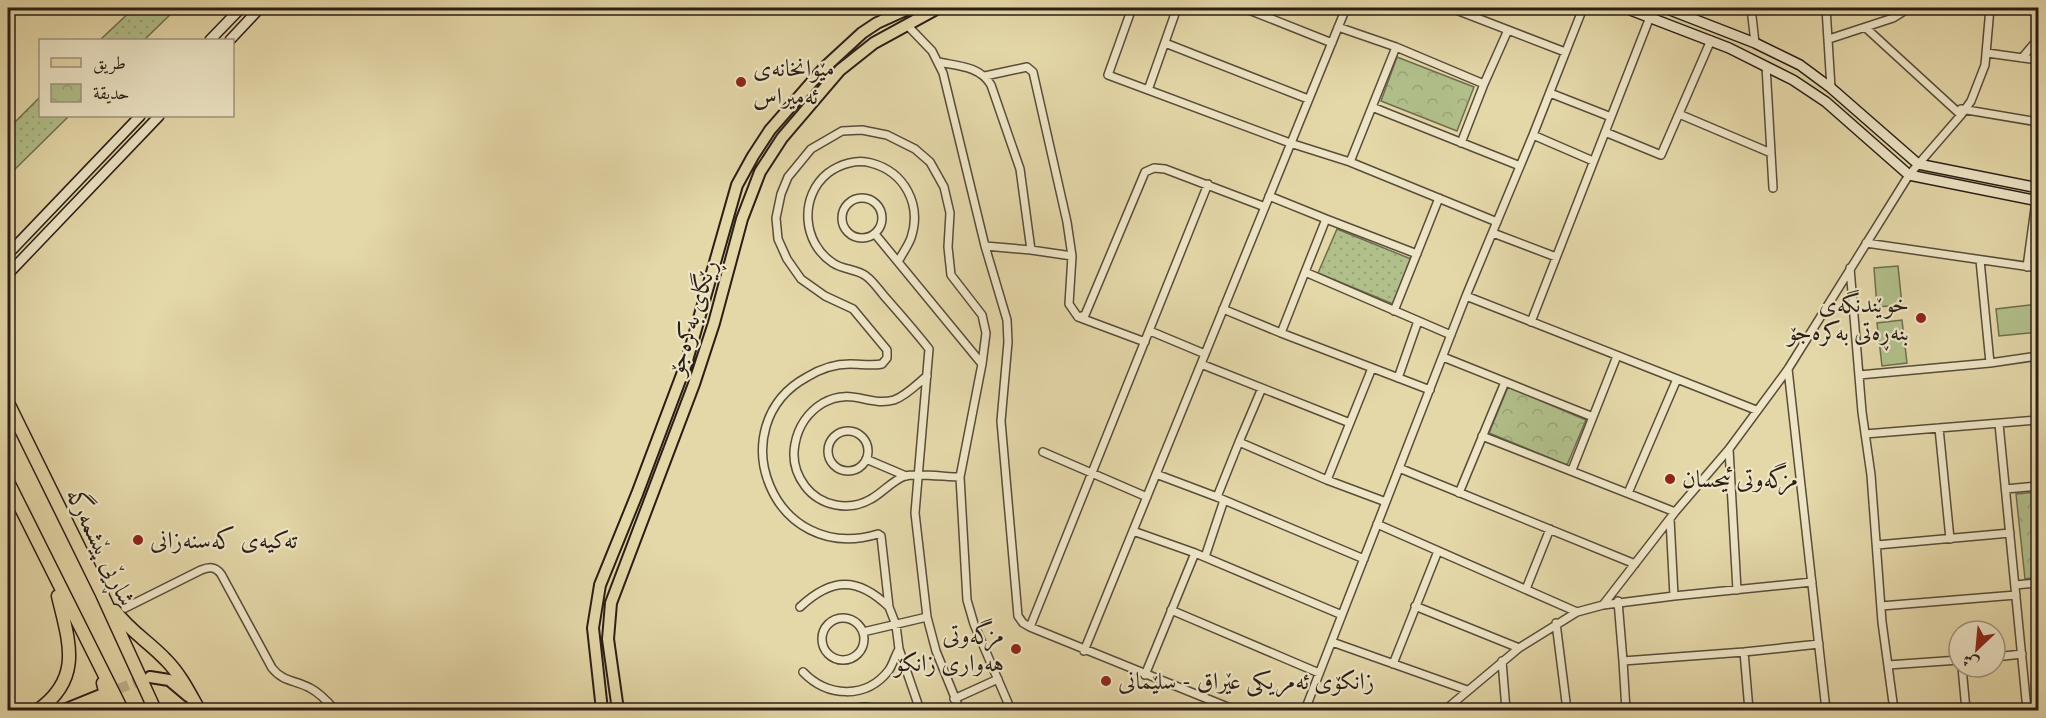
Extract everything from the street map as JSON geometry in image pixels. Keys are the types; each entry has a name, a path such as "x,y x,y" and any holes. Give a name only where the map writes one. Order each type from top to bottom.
{"highway":[{"name":"شاڕێی پێشمەرگە","path":"8,403 101,592 155,711"},
{"path":"8,482 122,711"},
{"path":"38,711 61,688 69,664 69,644 54,577"},
{"path":"101,592 124,623 174,669 199,710"},
{"path":"98,662 110,711"}],"main road":[{"path":"211,39 241,8"},
{"path":"231,39 260,8"},
{"name":"ڕێگای بەکرەجۆ","path":"602,711 593,628 600,585 686,364 738,185 770,130 824,68 862,33 883,20 910,8"},
{"name":"ڕێگای بەکرەجۆ","path":"618,711 608,639 611,603 694,384 753,188 769,156 782,138 840,70 874,43 938,8"},
{"path":"1625,8 1729,48 1766,66 1819,97 1909,175 2037,201"},
{"path":"1665,8 1735,34 1800,65 1831,88 1918,164 2038,188"},
{"path":"1708,39 1709,25"},
{"path":"1729,48 1735,34"},
{"path":"22,259 10,252 139,117"},
{"path":"8,274 158,117"},
{"path":"150,676 174,683 185,692 199,710"},
{"path":"64,711 101,695 93,711"}],"street":[{"path":"1132,8 1108,75 1290,143 1350,162 1497,222"},
{"path":"1148,90 1177,8"},
{"path":"1244,8 1332,43"},
{"path":"1084,651 1346,8"},
{"path":"1451,8 1466,10 1508,30 1565,52"},
{"path":"1305,711 1466,296 1583,8"},
{"path":"1751,8 1755,43"},
{"path":"1826,8 1831,88"},
{"path":"1603,605 1675,512 1729,449 1788,369 1909,175 1963,113 1982,77 1987,53 1990,8"},
{"path":"1829,39 1893,18 1904,9"},
{"path":"1531,322 1650,17"},
{"path":"907,25 924,42 938,62 1007,320 1008,342 1001,409 1002,434 1017,612 1020,620 1030,627 1084,651 1236,711"},
{"path":"1338,27 1396,47 1484,84"},
{"path":"1866,28 1953,108 1963,113 2038,122"},
{"path":"1461,143 1508,30"},
{"path":"1605,132 1662,155 1708,39"},
{"path":"2022,58 2038,39"},
{"path":"1165,43 1308,99"},
{"path":"1350,162 1396,47"},
{"path":"1987,53 2038,60"},
{"path":"938,62 976,70 985,76 992,89 1018,162 1031,250"},
{"path":"1766,66 1773,188"},
{"path":"985,76 1027,67 1034,72 1067,222 1072,256 1069,304 1078,317 1145,342"},
{"path":"1550,93 1611,117"},
{"path":"1372,107 1520,166"},
{"path":"1678,114 1771,153"},
{"path":"920,711 899,649 896,625 890,606 881,536 878,534 849,540 809,530 789,516 781,507 771,492 765,475 764,439 767,425 773,411 791,388 806,377 834,365 874,366 882,364 887,358 887,350 853,309 825,296 801,279 787,259 778,239 776,218 781,194 788,177 811,149 842,131 862,130 900,140 915,148 930,162 944,187 950,213 948,247 951,275 982,315 986,333 982,364 960,477 967,600 974,624 1011,711"},
{"path":"1533,135 1593,161"},
{"path":"898,262 910,240 915,214 909,192 901,180 873,163 862,161 843,165 821,179 811,196 808,217 818,250 835,265 866,276 929,348 915,513 927,617 936,651 960,711"},
{"path":"1078,317 1085,315 1145,172 1154,168 1165,169 1265,207"},
{"path":"1030,627 1208,184"},
{"path":"1269,196 1417,254"},
{"path":"858,198 874,202 882,215 882,223 875,234 865,239 850,235 841,222 845,206 858,198"},
{"path":"1394,311 1439,198"},
{"path":"2027,267 2037,201"},
{"path":"1281,333 1326,219"},
{"path":"1493,233 1556,257"},
{"path":"875,234 982,364"},
{"path":"1866,243 2038,268"},
{"path":"986,246 1072,256"},
{"path":"1980,260 1990,363"},
{"path":"1850,268 1865,434 1871,474 1881,606 1894,711"},
{"path":"1305,272 1451,335"},
{"path":"1466,296 1756,410"},
{"path":"1223,309 1430,390"},
{"path":"1398,378 1418,321"},
{"path":"1150,331 1205,354"},
{"path":"1572,470 1617,356"},
{"path":"1859,375 1990,363 2038,356"},
{"path":"1443,357 1593,417"},
{"path":"1201,363 1350,423"},
{"path":"1327,480 1372,368"},
{"path":"1788,369 1826,711"},
{"path":"906,476 869,501 855,506 826,503 812,494 801,480 794,462 795,444 805,419 825,402 847,396 875,400 895,399 927,376"},
{"path":"1628,493 1677,379"},
{"path":"1459,493 1505,382"},
{"path":"1205,557 1220,499 1239,442 1262,388"},
{"path":"1865,434 2038,420"},
{"path":"1999,424 2027,711"},
{"path":"1939,428 1950,539"},
{"path":"841,432 856,432 867,443 867,459 855,470 840,469 833,465 829,458 829,442 841,432"},
{"path":"1482,436 1675,512"},
{"path":"1239,442 1327,480 1386,502"},
{"path":"1729,449 1737,590"},
{"path":"1043,452 1147,497"},
{"path":"867,459 906,476 960,477"},
{"path":"1399,468 1635,564"},
{"path":"1156,474 1364,559"},
{"path":"2006,489 2038,486"},
{"path":"1670,519 1674,596"},
{"path":"1377,524 1577,612"},
{"path":"1526,590 1551,530"},
{"path":"1133,531 1205,557 1342,615"},
{"path":"1876,545 2010,533"},
{"path":"1393,664 1438,550"},
{"path":"1145,675 1195,553"},
{"path":"125,608 201,570 209,567 215,568 221,574 272,669 283,679 311,689 322,696 335,711"},
{"path":"1445,711 1519,648 1577,612 1618,601 1812,582"},
{"path":"2014,585 2038,583"},
{"path":"800,606 816,592 836,585 857,585 876,594 890,606"},
{"path":"1881,606 2016,595"},
{"path":"1618,601 1626,711"},
{"path":"1415,606 1519,648"},
{"path":"1171,610 1319,673"},
{"path":"863,632 927,617"},
{"path":"838,618 855,621 863,632 864,643 861,651 848,660 831,657 822,644 825,628 838,618"},
{"path":"1556,623 1567,711"},
{"path":"1332,642 1467,690"},
{"path":"1623,661 1819,644"},
{"path":"803,672 813,682 832,691 854,692 873,684 889,670 899,649"},
{"path":"1744,652 1749,711"},
{"path":"2007,656 2022,654"},
{"path":"1502,661 1506,711"},
{"path":"1888,665 1947,661"},
{"path":"954,699 998,679"},
{"path":"1963,679 1966,711"},
{"path":"844,711 865,707 893,711"}],"green space":[{"path":"134,8 177,8 145,39 101,39"},
{"path":"1397,57 1474,87 1457,131 1381,101"},
{"path":"39,98 39,117 68,117 8,176 8,129"},
{"path":"1337,229 1411,259 1393,304 1318,273"},
{"path":"1898,266 1902,305 1877,307 1874,268"},
{"path":"2038,304 2038,332 1999,336 1996,309"},
{"path":"1902,320 1907,363 1882,366 1877,323"},
{"path":"1508,387 1586,420 1567,465 1489,433"},
{"path":"2038,492 2038,577 2025,579 2016,494"}],"tunnel":[{"path":"105,694 147,678"}],"place":[{"name":"مێوانخانەی ئەمیراس","path":"741,82"},
{"name":"خوێندنگەی بنەڕەتی بەکرەجۆ","path":"1921,318"},
{"name":"مزگەوتی ئیحسان","path":"1670,479"},
{"name":"تەکیەی کەسنەزانی","path":"138,540"},
{"name":"مزگەوتی هەواری زانکۆ","path":"1016,649"},
{"name":"زانکۆی ئەمریکی عێراق - سلێمانی","path":"1106,681"}]}
